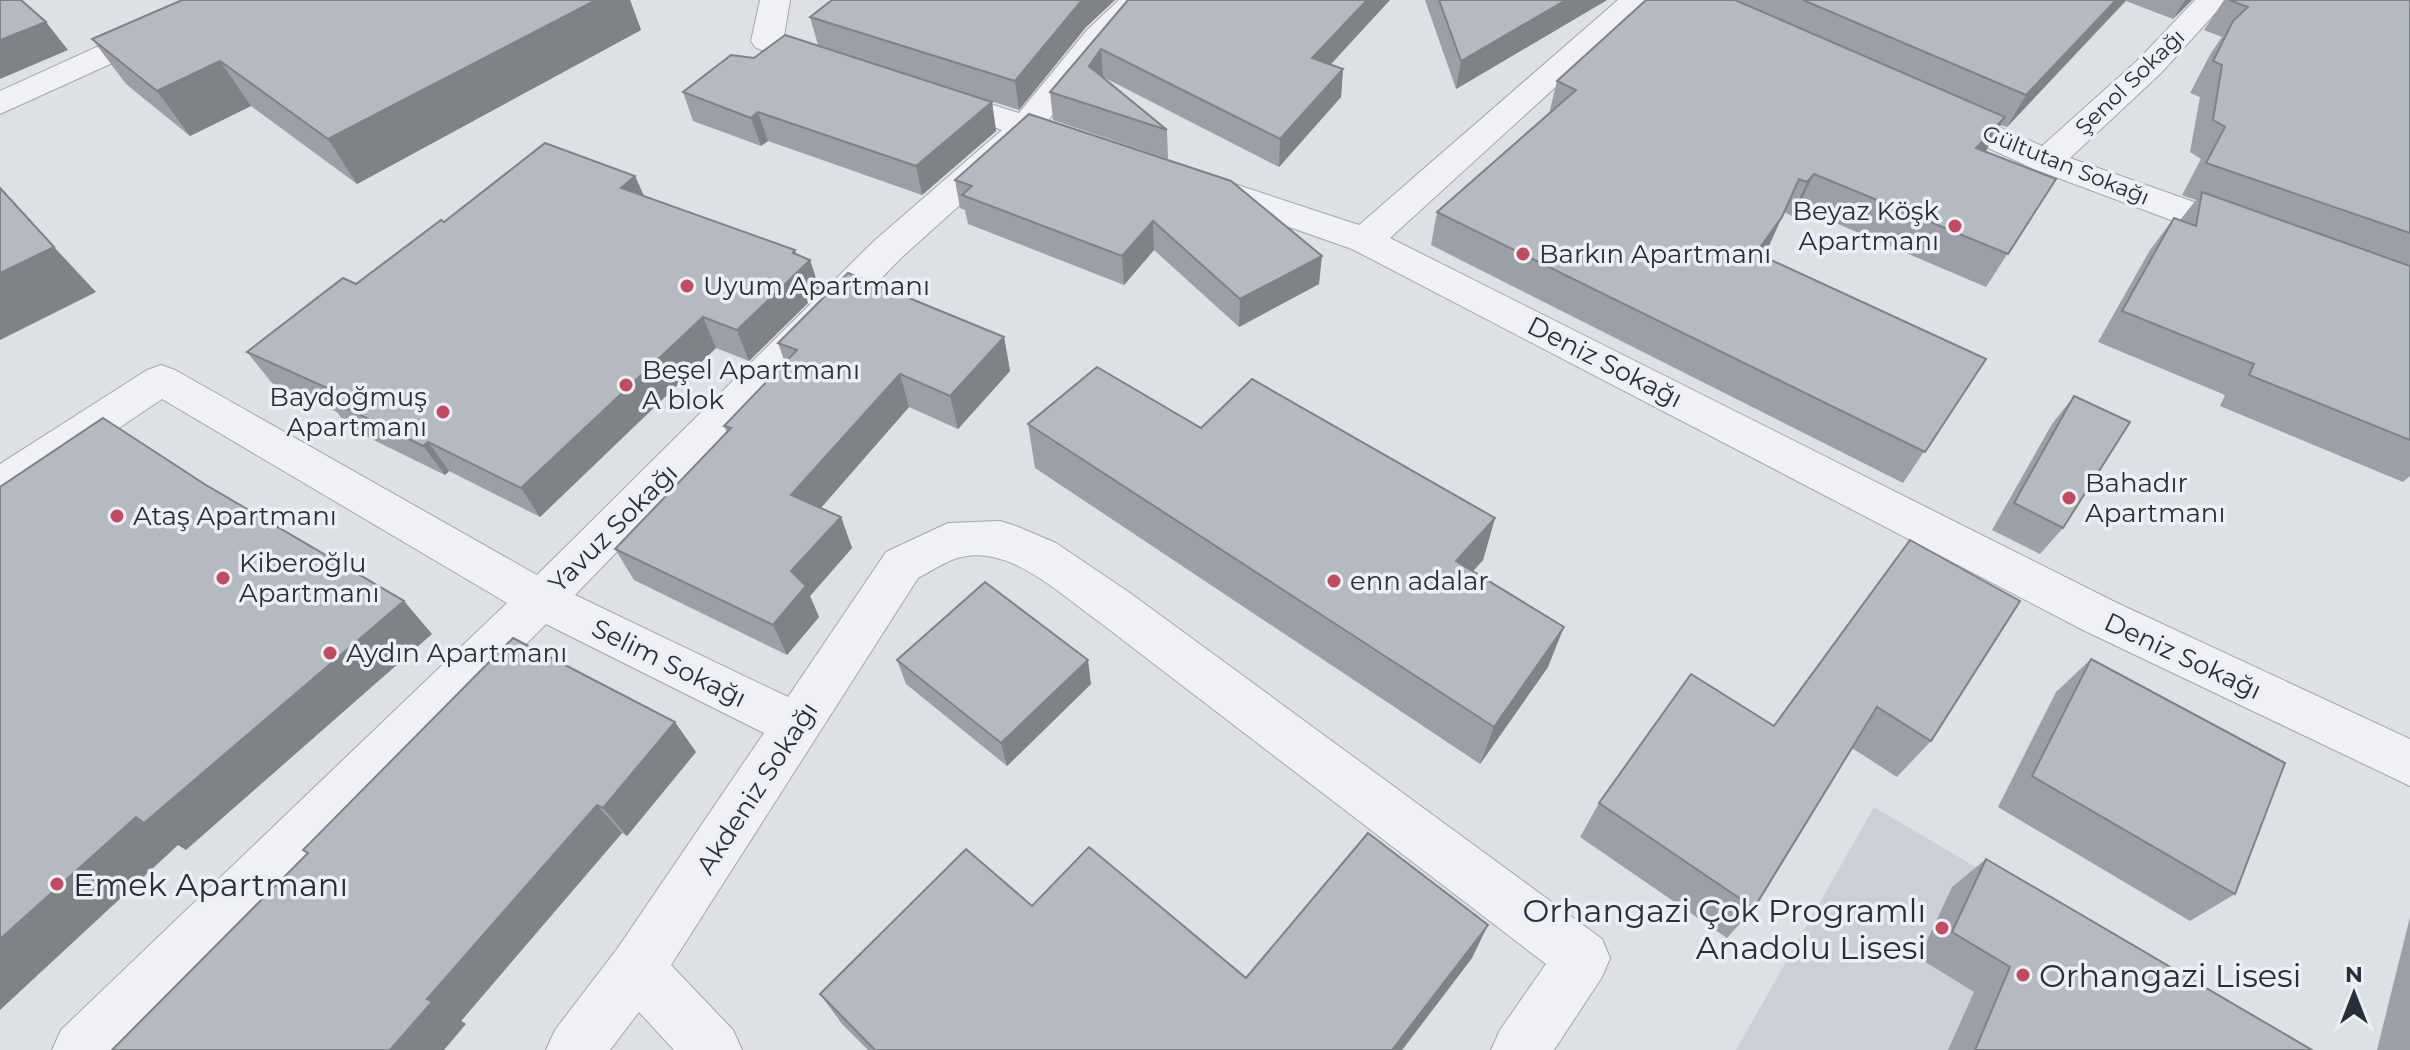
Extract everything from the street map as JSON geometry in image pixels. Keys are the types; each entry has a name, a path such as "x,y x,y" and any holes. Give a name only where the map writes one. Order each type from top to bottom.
{"street":[{"path":"0,104 225,0"},
{"path":"775,0 767,41 858,71"},
{"name":"Yavuz Sokağı","path":"81,1050 541,600 887,250 1026,127 1099,36 1137,0"},
{"path":"1365,240 1636,0"},
{"name":"Şenol Sokağı","path":"2046,161 2150,66 2212,0"},
{"path":"900,84 1116,156"},
{"name":"Gültutan Sokağı","path":"1916,103 2046,161 2279,246"},
{"name":"Deniz Sokağı","path":"1161,170 1365,240 2085,609 2410,763"},
{"name":"Selim Sokağı","path":"0,486 161,380 541,600 798,726"},
{"name":"Akdeniz Sokağı","path":"575,1050 637,969 902,565 948,541 1000,539 1040,556 1114,607 1583,958 1520,1050"},
{"path":"637,969 713,1050"}],"shaded area":[{"name":"Orhangazi Çok Programlı Anadolu Lisesi","path":"1874,807 2285,1050 1736,1050"}],"building":[{"path":"0,0 21,0 46,22 0,40"},
{"path":"182,0 596,0 328,139 220,61 157,91 92,39"},
{"path":"832,0 1082,0 1015,81 810,17"},
{"path":"1128,0 1367,0 1312,58 1343,69 1280,139 1101,49 1089,66 1167,130 1050,92"},
{"path":"1439,0 1566,0 1461,61"},
{"path":"1646,0 1735,0 2005,117 1976,148 2056,179 2008,254 1814,174 1807,182 1799,179 1782,217 1756,253 1986,359 1925,452 1437,212 1576,90 1557,81"},
{"path":"1803,0 2116,0 2026,95"},
{"path":"2229,0 2410,0 2410,233 2206,163 2225,127 2213,120 2222,65 2213,61 2233,21 2248,7"},
{"path":"785,35 992,102 916,166 758,112 751,118 683,92 731,55 754,58"},
{"path":"1029,114 1231,181 1322,256 1240,299 1153,221 1122,256 962,195 972,186 955,180"},
{"path":"545,143 635,176 621,188 795,250 793,253 810,260 737,330 703,317 521,488 428,442 423,446 326,398 334,391 247,352 343,278 356,284 441,220 444,222"},
{"path":"0,188 54,247 0,273"},
{"path":"2202,192 2410,266 2410,440 2249,375 2254,364 2122,311 2174,218 2196,226"},
{"path":"848,273 1004,337 950,396 900,374 791,495 841,517 791,571 806,586 773,625 615,549 731,428 724,426 797,350 778,343"},
{"name":"enn adalar","path":"1097,367 1201,428 1252,379 1495,518 1456,561 1564,627 1494,727 1028,424"},
{"path":"2074,396 2130,422 2063,528 2014,503"},
{"path":"103,418 206,485 404,601 144,823 136,817 0,939 0,487"},
{"path":"1910,540 2020,601 1931,741 1877,707 1754,908 1599,803 1691,674 1774,726"},
{"path":"985,582 1088,660 1001,743 897,660"},
{"path":"513,638 675,722 603,808 597,805 427,999 432,1002 390,1050 112,1050 308,853 303,850"},
{"path":"2091,659 2285,763 2235,894 2032,776"},
{"path":"1368,833 1488,925 1392,1050 875,1050 820,994 966,849 1032,906 1089,847 1246,978"},
{"path":"1986,859 2312,1050 1975,1050 2010,967 1952,932"}],"place":[{"name":"Beyaz Köşk Apartmanı","path":"1955,226"},
{"name":"Barkın Apartmanı","path":"1523,254"},
{"name":"Uyum Apartmanı","path":"687,286"},
{"name":"Beşel Apartmanı A blok","path":"626,385"},
{"name":"Baydoğmuş Apartmanı","path":"443,412"},
{"name":"Bahadır Apartmanı","path":"2069,498"},
{"name":"Ataş Apartmanı","path":"117,516"},
{"name":"Kiberoğlu Apartmanı","path":"223,578"},
{"name":"enn adalar","path":"1334,581"},
{"name":"Aydın Apartmanı","path":"330,653"},
{"name":"Emek Apartmanı","path":"57,884"},
{"name":"Orhangazi Çok Programlı Anadolu Lisesi","path":"1942,928"},
{"name":"Orhangazi Lisesi","path":"2023,975"}]}
